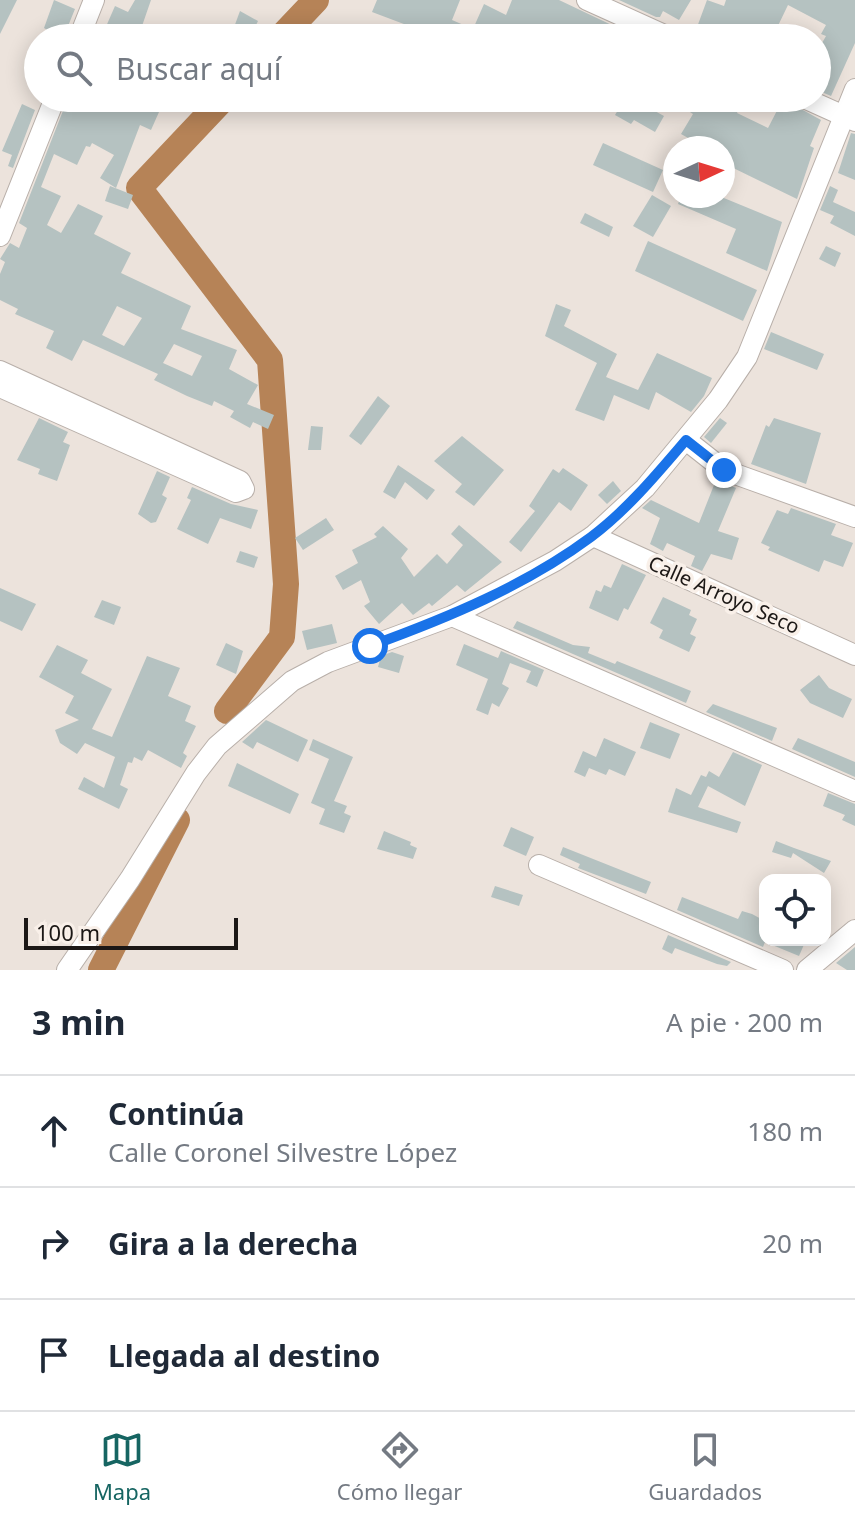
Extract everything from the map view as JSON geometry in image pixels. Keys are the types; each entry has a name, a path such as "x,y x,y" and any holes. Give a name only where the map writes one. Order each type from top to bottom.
{"street":[{"path":"85,24 94,0"},
{"path":"587,0 640,24"},
{"path":"67,970 130,879 196,773 217,746 304,675 328,662 452,616 555,561 593,536 645,488 686,440 747,357 850,119 855,89"},
{"path":"831,110 850,119"},
{"path":"0,236 49,112"},
{"path":"0,371 240,481 244,489 236,492 0,387"},
{"path":"686,440 724,470 855,517"},
{"name":"Calle Arroyo Seco","path":"593,536 855,655"},
{"path":"452,616 855,791"},
{"path":"539,865 783,970"},
{"path":"807,970 855,930"}],"building":[{"path":"0,0 17,0 0,34"},
{"path":"54,0 75,9 69,24 45,24"},
{"path":"135,0 151,0 143,24 107,24 115,6 128,12"},
{"path":"377,0 460,0 452,20 461,24 404,24 372,12"},
{"path":"512,0 559,0 610,24 475,24 484,4 506,15"},
{"path":"619,0 691,0 679,20 663,11 660,17 656,17"},
{"path":"707,0 724,6 726,0 855,0 855,43 831,96 831,24 824,24 788,5 779,24 698,24"},
{"path":"240,11 258,21 257,24 235,24"},
{"path":"22,104 24,112 34,112 13,168 8,166 12,155 2,151"},
{"path":"63,112 159,112 151,130 140,125 116,188 100,178 114,155 92,143 90,147 86,146 77,165 54,154 41,187 61,196 47,225 61,233 78,204 103,216 94,234 131,253 121,273 191,306 181,329 237,350 229,369 258,385 247,404 274,415 268,429 253,422 250,428 230,417 234,411 214,401 212,406 187,396 154,380 158,374 83,340 72,361 46,348 54,331 15,314 18,309 0,300 0,274 5,262 0,259 10,243 19,248 27,228 19,223","holes":["117,306 142,318 124,346 102,335","174,344 202,356 192,376 163,363"]},
{"path":"617,112 657,112 664,116 655,132 634,120 631,124 615,115"},
{"path":"690,112 737,112 768,128 776,112 807,112 821,120 810,146 814,148 797,199 735,169 735,136 681,134 693,114"},
{"path":"851,133 855,134 855,180 838,173"},
{"path":"603,143 663,170 653,192 593,165"},
{"path":"110,186 133,195 128,209 105,201"},
{"path":"830,186 838,190 833,202 855,212 855,236 830,223 834,216 820,210"},
{"path":"652,195 663,201 663,208 670,208 653,237 633,226"},
{"path":"735,203 782,222 767,271 726,253 736,229 687,208 735,208"},
{"path":"585,213 613,227 609,237 580,223"},
{"path":"648,241 757,290 743,321 635,271"},
{"path":"826,246 841,253 835,267 819,259"},
{"path":"556,304 571,310 564,326 617,354 606,377 638,390 657,353 712,378 704,396 691,412 656,392 649,410 614,395 604,421 575,410 597,363 545,336"},
{"path":"771,332 824,354 817,370 764,349"},
{"path":"378,396 390,406 361,445 349,436"},
{"path":"39,418 68,432 63,442 70,445 57,481 38,474 40,469 17,460"},
{"path":"720,418 727,423 711,443 704,437"},
{"path":"774,418 821,433 806,484 751,464 766,425 769,427"},
{"path":"311,426 323,427 321,450 308,450"},
{"path":"462,436 504,470 474,506 455,492 462,484 434,461"},
{"path":"398,465 435,490 427,500 405,482 395,499 383,492"},
{"path":"563,468 588,485 571,511 559,502 521,552 509,542 535,511 529,506 553,469 559,473"},
{"path":"157,471 170,477 162,495 167,498 156,522 151,523 138,514"},
{"path":"716,480 736,488 718,531 739,538 732,560 711,554 702,571 691,566 695,556 667,543 663,551 650,544 660,518 642,508 651,500 699,523"},
{"path":"613,481 621,491 607,504 598,495"},
{"path":"192,487 231,504 258,510 251,529 220,518 208,544 177,529 191,500 187,498"},
{"path":"791,508 836,524 831,535 853,543 843,567 824,560 819,572 768,550 770,547 761,543 777,510 788,514"},
{"path":"326,518 334,530 303,550 295,538"},
{"path":"459,525 502,562 465,592 457,585 432,606 429,603 413,615 402,603 379,624 364,606 370,602 361,580 343,590 335,576 358,563 352,550 377,537 374,534 383,526 408,549 401,558 414,577 437,554 447,564 463,545 451,534"},
{"path":"240,551 258,557 254,568 236,562"},
{"path":"622,564 646,575 628,610 624,608 618,621 589,608 596,590 601,592 604,585 611,588"},
{"path":"0,588 36,604 22,631 0,621"},
{"path":"663,597 691,610 689,615 697,619 690,634 696,637 689,652 659,638 663,630 650,623"},
{"path":"102,600 121,607 114,625 94,617"},
{"path":"517,621 573,645 590,647 588,653 615,664 617,661 691,691 686,703 513,628"},
{"path":"332,624 337,643 307,650 302,631"},
{"path":"226,643 243,651 236,674 216,665"},
{"path":"464,644 498,658 501,651 544,670 537,687 526,682 531,671 510,663 502,684 509,688 499,707 492,703 488,715 476,710 488,679 456,665"},
{"path":"57,645 88,660 81,673 112,689 92,729 112,737 147,656 180,668 168,696 191,706 185,721 196,726 183,753 187,756 181,768 148,750 142,761 134,757 132,763 128,762 120,785 128,789 119,809 78,789 84,777 104,788 115,757 85,743 77,754 60,743 55,730 79,720 65,713 74,696 39,677"},
{"path":"392,652 404,656 399,673 378,667 381,656"},
{"path":"819,675 829,688 852,699 843,718 810,703 800,690"},
{"path":"713,704 777,728 772,741 706,712"},
{"path":"266,720 308,740 298,762 257,742 253,749 242,742"},
{"path":"650,722 680,734 670,759 640,748"},
{"path":"604,738 636,752 625,776 609,769 606,775 589,768 585,777 574,772 583,751 596,757"},
{"path":"798,738 855,762 855,777 792,749"},
{"path":"313,739 353,757 334,801 347,806 344,813 351,816 344,833 319,824 325,809 311,803 329,759 309,750"},
{"path":"733,752 762,765 745,806 708,786 698,807 741,822 737,833 668,812 676,788 691,795 701,775 706,777 709,771 719,777"},
{"path":"237,763 299,794 290,814 228,786"},
{"path":"828,793 855,804 855,826 842,820 845,815 823,806"},
{"path":"511,827 534,837 526,856 503,846"},
{"path":"384,831 411,842 410,845 417,848 413,859 377,849"},
{"path":"776,841 831,861 824,873 793,853 791,858 772,852"},
{"path":"563,847 651,882 646,894 578,868 580,864 560,855"},
{"path":"495,886 523,895 519,906 491,897"},
{"path":"682,897 738,919 742,911 752,914 759,918 759,945 677,910"},
{"path":"668,935 731,962 727,966 717,964 675,948 672,954 662,949"},
{"path":"775,946 803,946 799,956"},
{"path":"855,947 855,970 847,970 836,963"}],"waterway":[{"path":"293,24 316,0"},
{"path":"211,112 139,188 270,360 286,584 282,637 227,711"},
{"path":"101,970 177,820"}],"route":[{"path":"370,646 452,616 555,561 593,536 645,488 686,440 724,470"}]}
